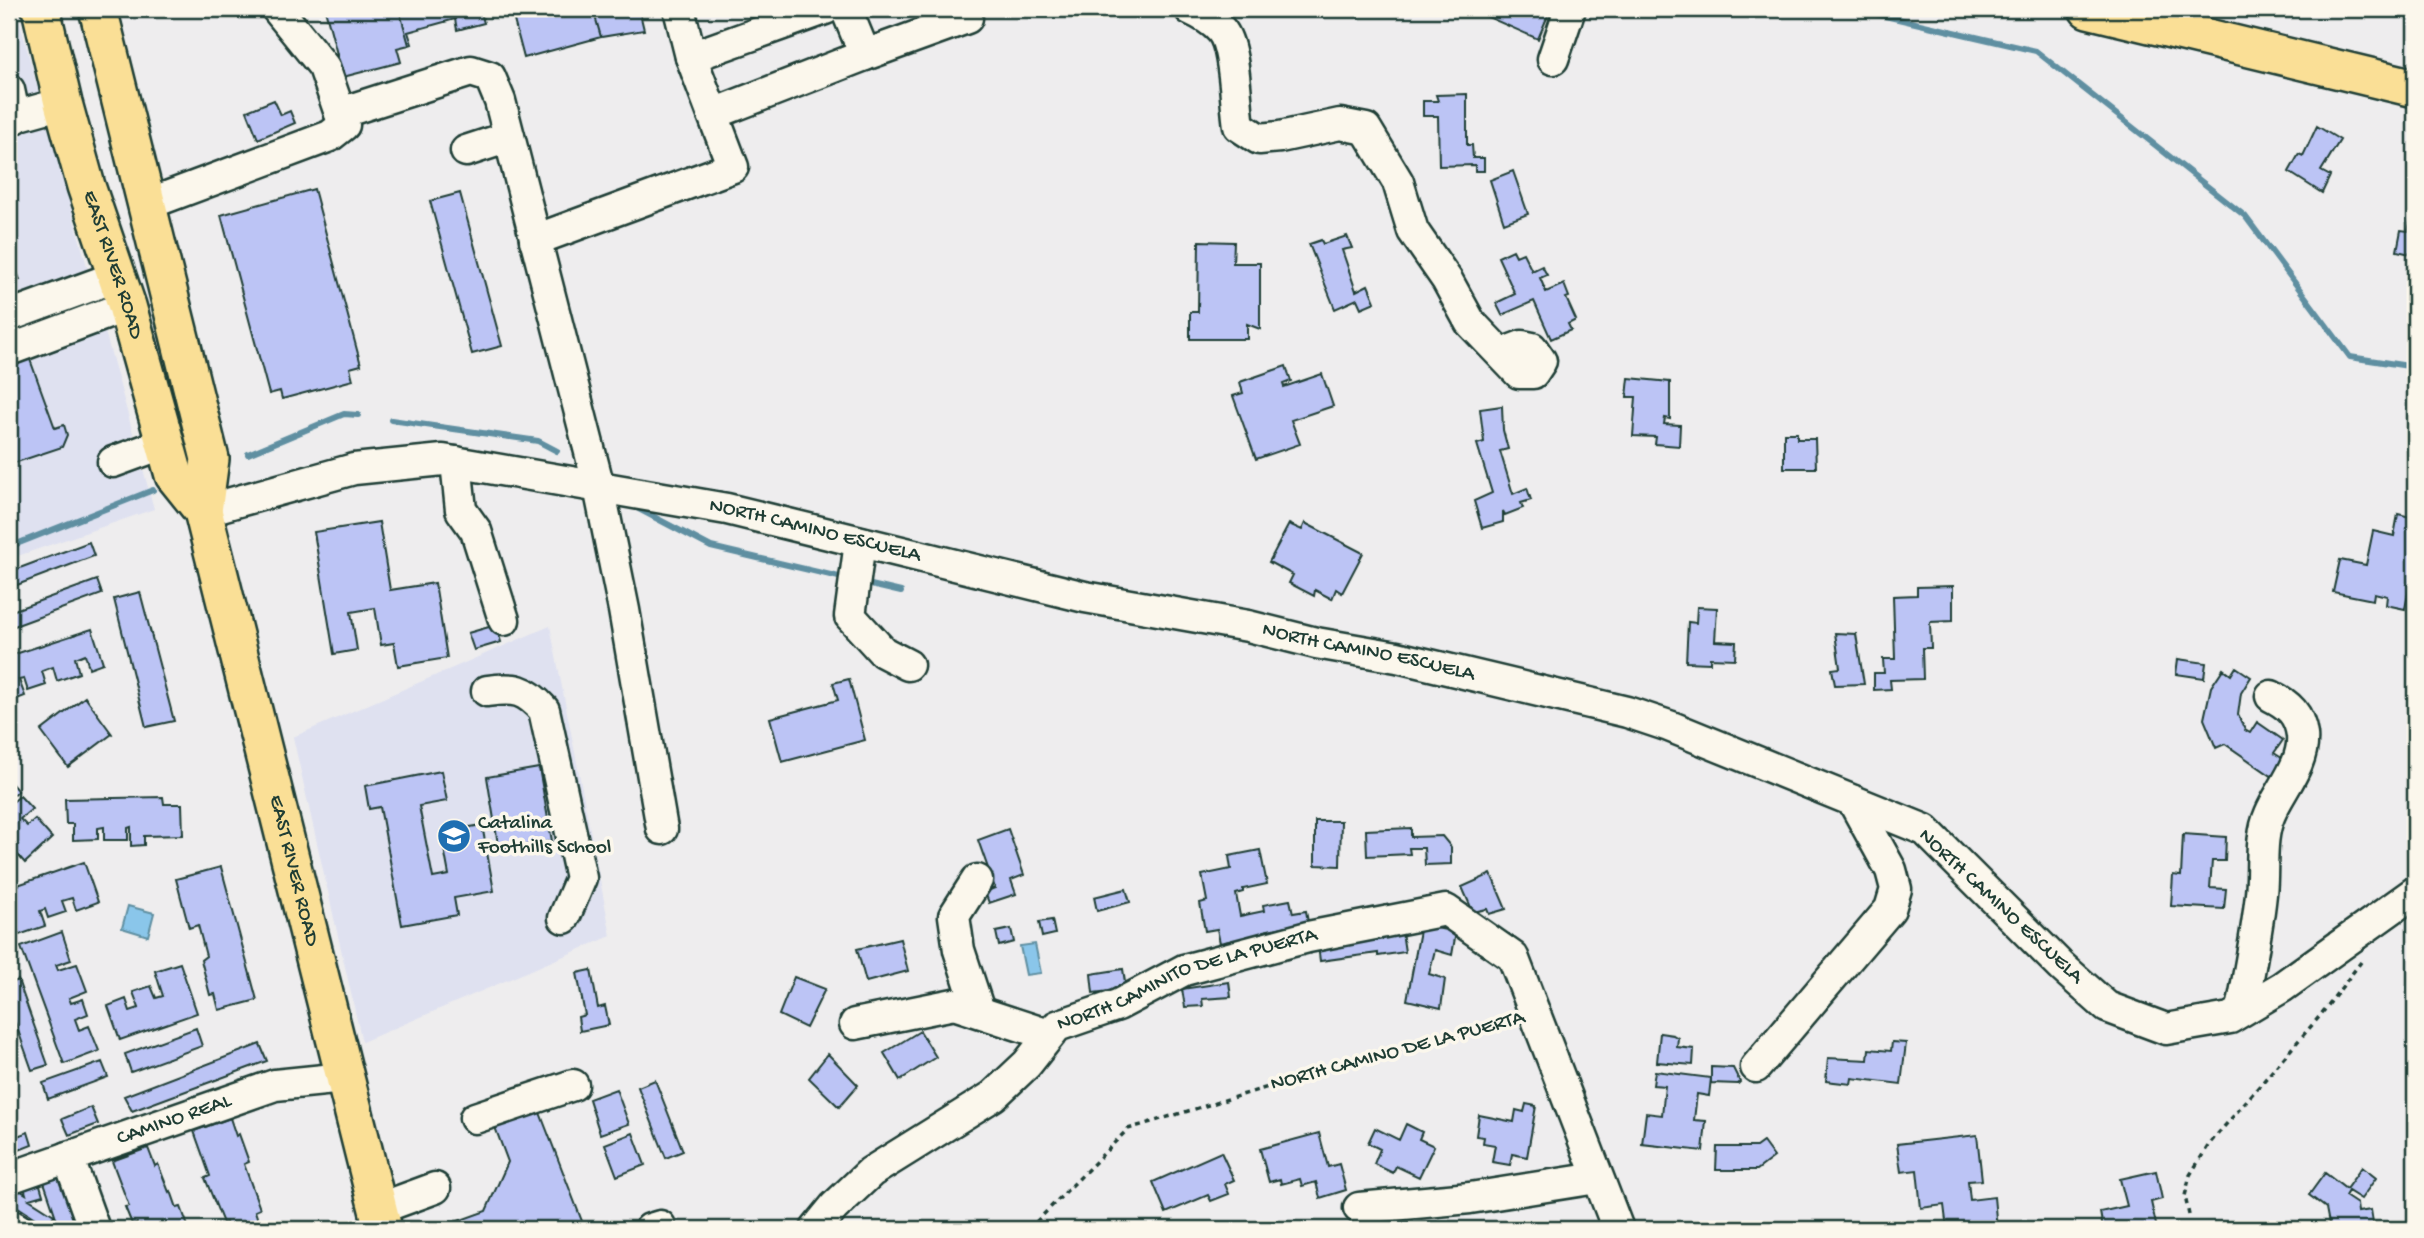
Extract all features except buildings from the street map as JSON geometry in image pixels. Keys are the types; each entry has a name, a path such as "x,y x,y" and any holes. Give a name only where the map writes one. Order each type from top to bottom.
{"main road":[{"name":"EAST RIVER ROAD","path":"41,9 86,187 122,291 174,475 203,511"},
{"name":"EAST RIVER ROAD","path":"98,9 210,459 203,511 380,1219"},
{"path":"2088,9 2415,88"}],"street":[{"path":"148,204 330,136 344,125 324,67 277,9"},
{"path":"535,240 733,167 691,57 679,9"},
{"path":"691,57 825,9"},
{"path":"846,9 864,55"},
{"path":"713,114 967,18 963,9"},
{"path":"1192,9 1223,32 1234,68 1235,102 1240,126 1259,139 1340,124 1366,129 1398,182 1413,231 1447,280 1470,322 1501,354"},
{"path":"1553,59 1570,9"},
{"path":"340,113 471,71 490,77 500,101 599,487 624,610 662,829"},
{"path":"11,109 63,103"},
{"path":"466,151 509,137"},
{"path":"9,316 122,291"},
{"path":"9,350 122,291"},
{"path":"113,463 165,443"},
{"name":"NORTH CAMINO ESCUELA","path":"203,511 354,469 443,460 727,509 1085,597 1248,626 1316,643 1397,657 1627,712 1669,726 1925,830 2062,967 2107,1007 2166,1029 2230,1018 2282,987 2415,892"},
{"path":"456,462 460,510 476,531 504,621"},
{"path":"860,542 850,616 883,652 908,665"},
{"path":"487,691 509,688 530,694 544,710 582,878 565,918"},
{"path":"2242,1010 2261,893 2265,834 2269,816 2296,763 2302,738 2298,718 2288,705 2271,696"},
{"path":"1756,1067 1890,909 1896,889 1891,870 1853,801"},
{"path":"977,880 954,915 959,950 979,1011"},
{"name":"NORTH CAMINITO DE LA PUERTA","path":"816,1229 834,1207 872,1172 993,1096 1027,1064 1057,1026 1118,1005 1184,970 1308,937 1446,910 1513,957 1537,1015"},
{"path":"855,1024 954,1004 1049,1035"},
{"name":"NORTH CAMINO DE LA PUERTA","path":"1537,1015 1618,1229"},
{"name":"CAMINO REAL","path":"9,1178 275,1085 344,1078"},
{"path":"475,1118 573,1085"},
{"path":"68,1157 94,1229"},
{"path":"1359,1208 1470,1198 1597,1178"},
{"path":"380,1219 435,1188"},
{"path":"9,1224 18,1229"}],"path":[{"path":"2189,1215 2185,1196 2190,1175 2210,1143 2319,1017 2361,962"},
{"name":"NORTH CAMINO DE LA PUERTA","path":"1017,1229 1033,1225 1128,1129 1335,1067 1537,1015"},
{"path":"2406,1228 2415,1227"}],"shaded area":[{"path":"9,9 16,9 154,509 9,559"},
{"name":"Catalina Foothills School","path":"550,626 611,936 362,1042 293,737"}],"water":[{"path":"128,906 154,913 148,936 122,928"},
{"path":"1035,944 1041,973 1026,975 1020,946"}],"waterway":[{"path":"1855,9 2036,51 2245,216 2350,357 2415,367"},
{"path":"248,454 344,414 358,415"},
{"path":"391,420 538,441 557,451"},
{"path":"9,547 153,490"},
{"path":"635,507 711,547 839,577"},
{"path":"871,585 901,592"}],"place":[{"name":"Catalina Foothills School","path":"454,836"}]}
